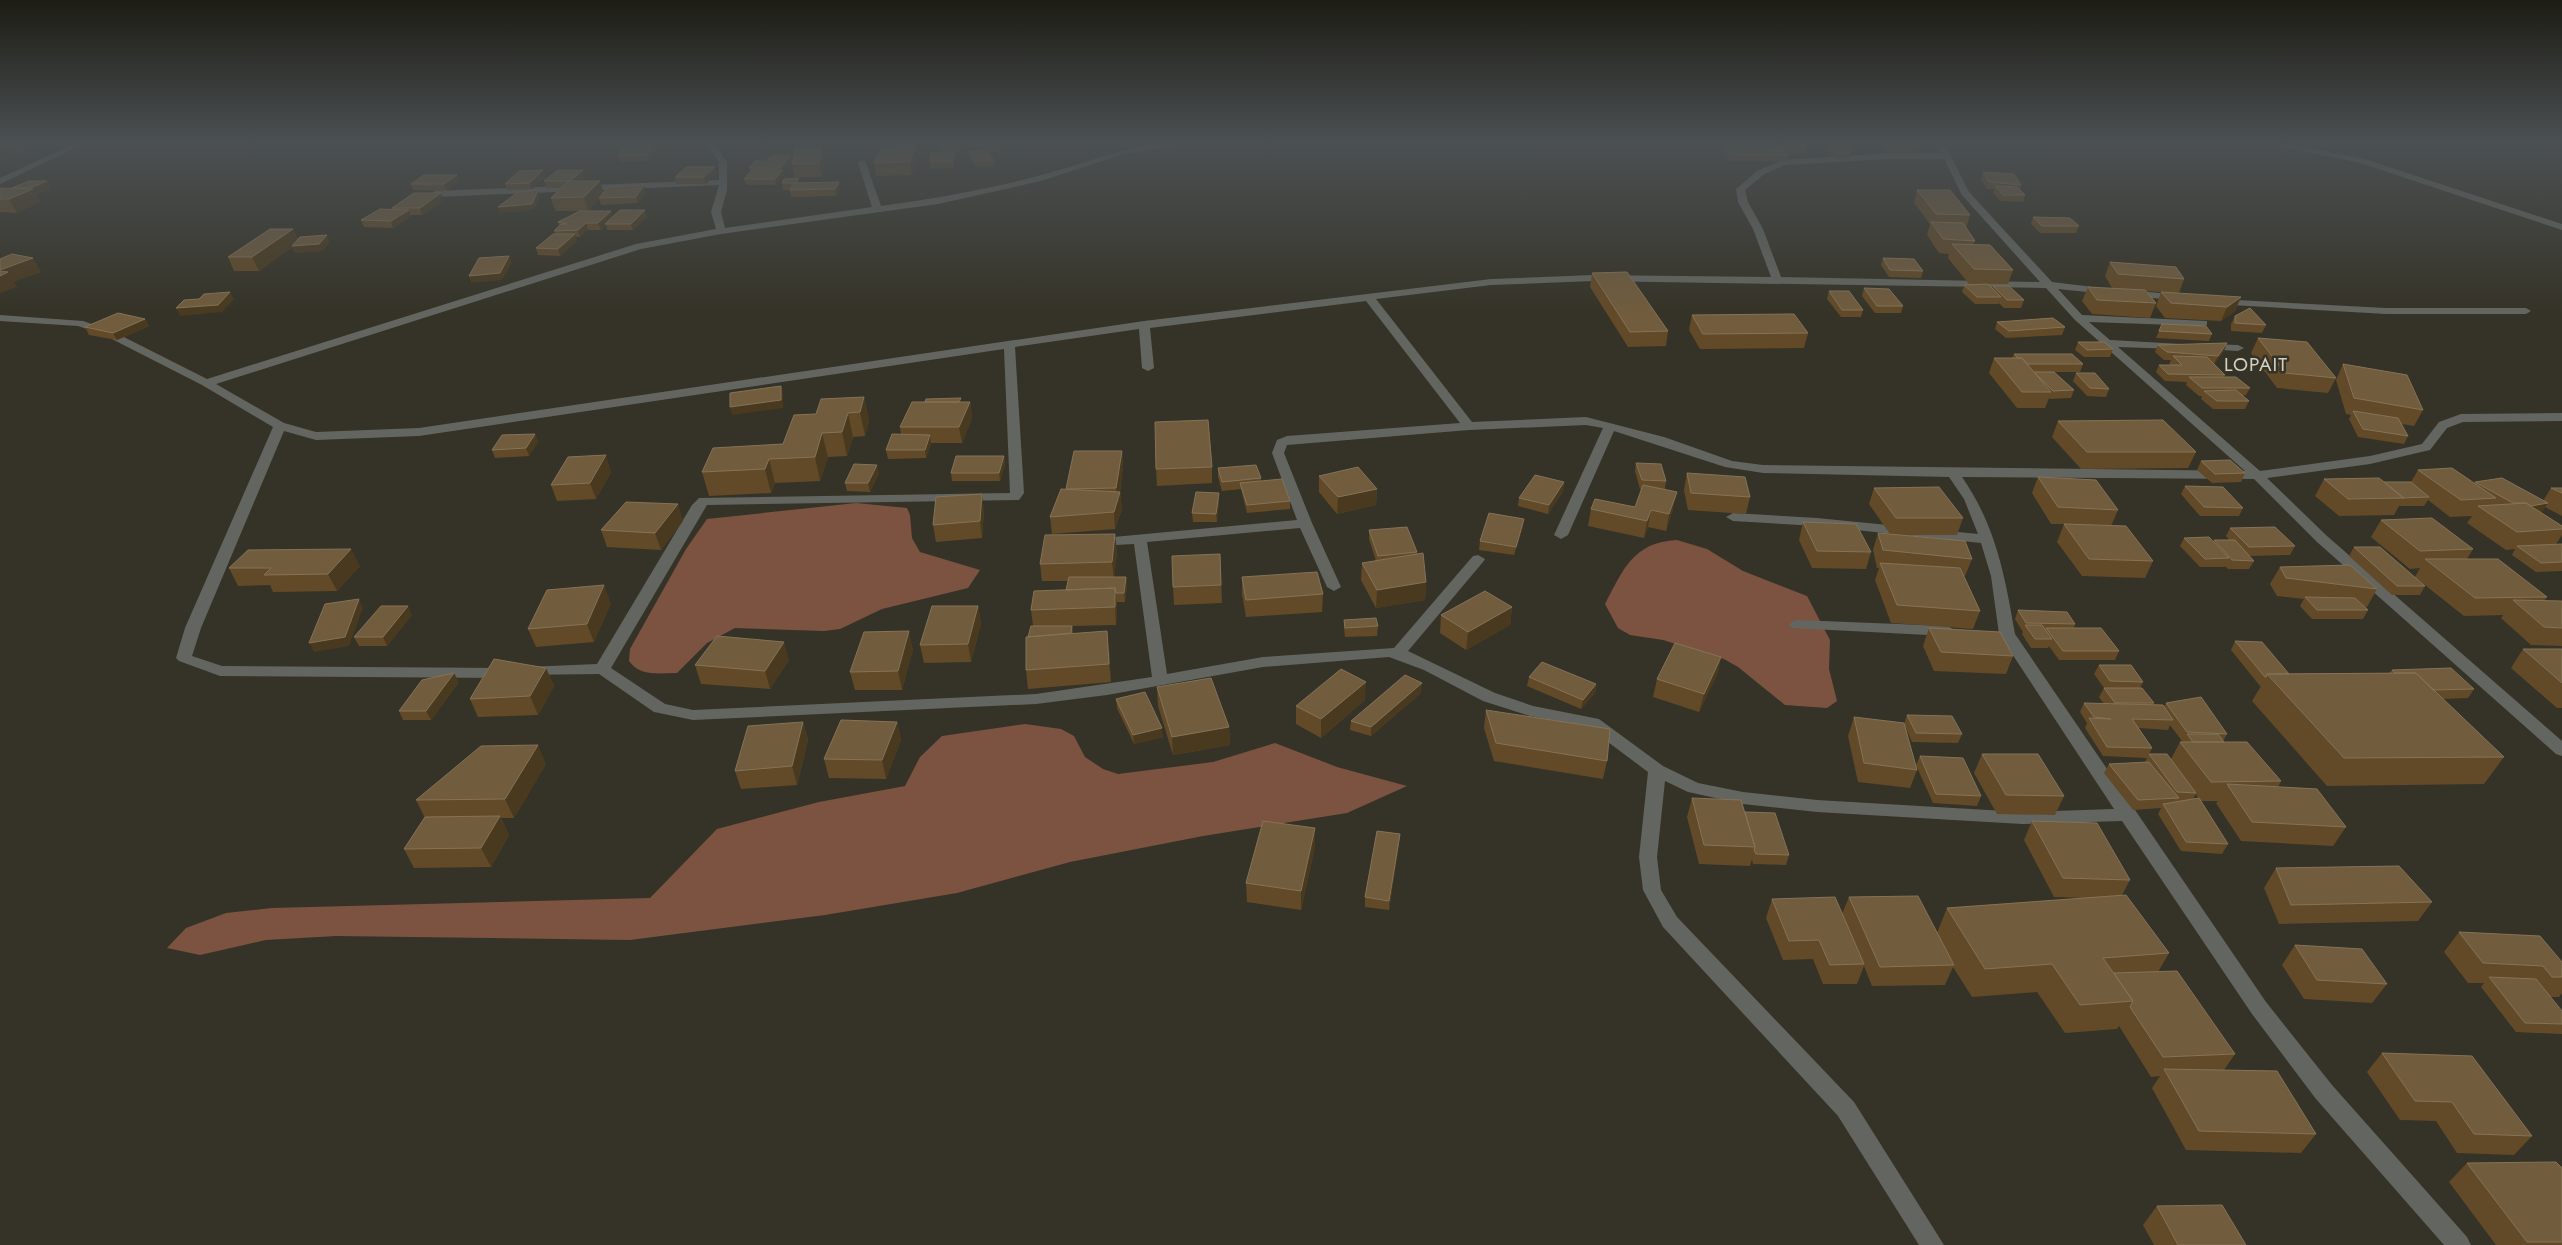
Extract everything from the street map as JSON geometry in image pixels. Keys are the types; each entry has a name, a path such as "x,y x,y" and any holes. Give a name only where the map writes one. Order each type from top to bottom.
{"street":[{"path":"720,199 716,212 720,231"},
{"path":"874,199 877,209"},
{"path":"206,383 639,246 720,231 947,199"},
{"path":"1742,199 1758,229 1777,280"},
{"path":"1971,199 2079,318 2257,475 2322,539 2562,750"},
{"path":"2476,199 2562,227"},
{"path":"0,318 79,323 108,333 206,383 280,426 316,436 419,432 1144,324 1491,282 1543,279 1777,280 2048,285 2190,299"},
{"path":"1370,297 1469,426"},
{"path":"2209,301 2386,311 2526,311"},
{"path":"2079,318 2203,323"},
{"path":"1144,324 1148,368"},
{"path":"2107,343 2238,348"},
{"path":"602,670 698,505 704,501 1014,497 1017,492 1010,344"},
{"path":"1334,587 1305,523 1278,452 1281,443 1295,438 1469,426 1586,421 1610,426 1730,464 1763,469 1953,473 2257,475 2370,460 2426,447 2443,425 2461,418 2562,417"},
{"path":"280,426 193,628 184,658 220,671 515,673 602,670 660,708 693,715 1036,699 1107,690 1262,662 1380,652 1398,653 1489,697 1530,711 1593,723 1657,770 1694,788 1744,798 1817,806 2022,818 2128,814"},
{"path":"1562,535 1610,426"},
{"path":"1953,473 1971,499 1987,539 1998,576 2007,634 2259,1008 2324,1092 2459,1245"},
{"path":"1733,517 1817,522 1987,539"},
{"path":"1093,543 1305,523"},
{"path":"1140,539 1160,679"},
{"path":"1398,653 1478,558"},
{"path":"1797,625 1960,632"},
{"path":"1988,633 2007,634"},
{"path":"1657,770 1648,857 1652,890 1670,922 1846,1110 1932,1245"}],"shaded area":[{"path":"856,503 907,508 910,515 912,538 920,552 980,570 968,588 882,609 840,629 824,631 735,628 707,643 677,673 644,672 633,666 629,661 630,649 686,549 707,519"},
{"path":"1677,540 1707,549 1743,571 1807,596 1830,640 1829,669 1837,701 1827,708 1785,705 1738,667 1724,659 1663,640 1630,635 1618,628 1605,604 1624,569 1640,552 1650,546"},
{"path":"1025,724 1061,729 1074,736 1085,757 1103,769 1118,774 1213,762 1275,743 1337,767 1407,786 1347,813 1203,836 1070,862 957,893 825,915 630,940 336,936 266,940 200,955 167,948 186,928 226,913 272,908 650,898 717,829 819,802 905,786 920,757 942,736"}],"building":[{"path":"405,199 432,199 420,208 392,208"},
{"path":"509,199 534,199 532,204 498,207"},
{"path":"1924,199 1957,199 1970,215 1936,214"},
{"path":"380,209 409,210 391,221 361,220"},
{"path":"620,210 645,210 631,224 605,224"},
{"path":"580,211 611,211 598,223 586,223 578,230 554,231 561,224 567,224 558,222"},
{"path":"2033,217 2070,218 2079,226 2042,226"},
{"path":"1931,222 1963,223 1975,241 1943,239"},
{"path":"270,229 293,229 252,257 228,257"},
{"path":"553,234 575,234 558,249 536,248"},
{"path":"327,235 319,244 292,246 300,237"},
{"path":"1952,244 1990,245 2013,270 1974,269"},
{"path":"12,254 33,258 0,270 0,259"},
{"path":"509,256 500,273 469,276 479,258"},
{"path":"1883,258 1914,259 1923,271 1890,270"},
{"path":"2110,262 2176,267 2184,279 2118,274"},
{"path":"0,271 8,272 0,276"},
{"path":"1627,272 1668,331 1630,332 1592,273"},
{"path":"1988,284 2001,297 1977,297 1964,285"},
{"path":"1993,286 2009,286 2024,300 2007,300"},
{"path":"2088,287 2145,290 2156,303 2097,300"},
{"path":"1864,288 1889,289 1903,306 1877,306"},
{"path":"1829,291 1849,291 1863,310 1842,310"},
{"path":"230,292 218,305 176,308 184,300 199,299 204,294"},
{"path":"2161,292 2241,297 2227,307 2171,303"},
{"path":"2250,308 2266,325 2235,323 2235,316"},
{"path":"118,313 145,319 113,333 85,327"},
{"path":"1794,314 1808,333 1703,334 1692,315"},
{"path":"2053,318 2065,327 2009,331 1997,322"},
{"path":"2162,324 2206,326 2212,334 2159,331"},
{"path":"2258,338 2307,342 2336,378 2285,373"},
{"path":"2078,342 2104,342 2113,349 2087,350"},
{"path":"2227,343 2218,356 2167,352 2158,345"},
{"path":"2014,354 2072,354 2083,364 2027,364 2022,358 2018,358"},
{"path":"2173,356 2207,357 2225,375 2168,374 2159,365 2182,365"},
{"path":"1994,358 2022,358 2051,392 2022,392"},
{"path":"2343,364 2407,375 2423,410 2354,398"},
{"path":"2034,372 2054,372 2074,390 2053,391"},
{"path":"2076,373 2095,373 2109,389 2090,388"},
{"path":"2189,377 2236,377 2250,388 2202,388"},
{"path":"781,386 781,400 730,407 730,393"},
{"path":"2236,390 2249,401 2217,401 2204,391"},
{"path":"864,397 860,412 848,413 842,432 822,433 815,457 769,459 765,469 702,472 713,448 783,444 794,415 816,414 821,399"},
{"path":"961,398 959,402 925,402 926,399"},
{"path":"912,402 970,402 959,427 900,427"},
{"path":"2353,411 2398,418 2408,436 2363,429"},
{"path":"1208,420 1212,467 1156,469 1155,422"},
{"path":"2163,420 2196,452 2087,452 2058,421"},
{"path":"535,434 526,448 492,450 502,435"},
{"path":"892,434 930,435 925,450 886,450"},
{"path":"1074,451 1122,451 1116,488 1066,489"},
{"path":"606,455 590,483 551,485 568,457"},
{"path":"956,456 1004,456 999,473 951,473"},
{"path":"2230,460 2245,473 2215,474 2201,461"},
{"path":"1636,463 1661,464 1666,481 1642,480"},
{"path":"854,464 877,465 868,483 845,483"},
{"path":"1256,465 1261,478 1222,482 1218,468"},
{"path":"1358,467 1377,489 1338,497 1319,476"},
{"path":"2452,468 2496,498 2461,500 2418,470"},
{"path":"1687,473 1745,477 1750,497 1691,493"},
{"path":"1535,475 1564,482 1549,505 1519,498"},
{"path":"2038,477 2096,480 2118,510 2058,507"},
{"path":"2379,478 2404,498 2348,499 2324,479"},
{"path":"2502,478 2548,503 2531,506 2526,503 2513,503 2475,482"},
{"path":"1282,479 1290,501 1247,505 1240,483"},
{"path":"2384,482 2411,482 2429,497 2403,498"},
{"path":"1643,485 1677,492 1669,514 1651,510 1647,521 1591,509 1595,499 1635,507"},
{"path":"2185,486 2223,487 2243,508 2204,507"},
{"path":"1939,487 1963,518 1896,518 1874,488"},
{"path":"2551,488 2562,488 2562,493"},
{"path":"1061,489 1120,492 1114,512 1050,517"},
{"path":"1196,492 1219,493 1216,514 1192,513"},
{"path":"982,494 980,521 933,525 936,497"},
{"path":"626,502 678,504 655,533 601,530"},
{"path":"2526,503 2562,526 2562,529 2517,532 2478,506"},
{"path":"1489,513 1524,519 1516,547 1480,541"},
{"path":"2432,518 2473,549 2420,551 2381,520"},
{"path":"1803,522 1856,524 1871,552 1817,551"},
{"path":"2064,524 2126,526 2153,561 2089,559"},
{"path":"1407,527 1417,552 1378,556 1369,530"},
{"path":"2275,527 2295,546 2249,547 2230,528"},
{"path":"1878,533 1965,541 1972,559 1883,550"},
{"path":"1115,534 1112,562 1040,564 1045,535"},
{"path":"2209,537 2229,558 2205,559 2184,538"},
{"path":"2214,540 2235,540 2254,561 2232,560"},
{"path":"2562,544 2562,562 2541,563 2517,546"},
{"path":"2354,547 2380,547 2425,586 2397,586"},
{"path":"351,549 328,574 264,575 271,568 229,568 248,550"},
{"path":"1423,553 1426,582 1377,590 1362,563"},
{"path":"1220,554 1221,585 1173,587 1172,556"},
{"path":"2425,559 2498,559 2547,597 2475,598"},
{"path":"1880,563 1960,568 1980,611 1897,605"},
{"path":"2350,565 2377,589 2286,578 2280,567"},
{"path":"1317,572 1323,594 1246,600 1242,577"},
{"path":"1069,577 1126,577 1124,593 1116,593 1115,588 1066,590"},
{"path":"604,585 587,624 528,629 547,590"},
{"path":"1115,588 1115,607 1031,610 1034,591"},
{"path":"1485,591 1512,607 1468,632 1441,615"},
{"path":"2305,597 2355,598 2368,610 2317,610"},
{"path":"359,599 345,637 309,643 325,604"},
{"path":"2513,600 2562,601 2562,628 2544,627"},
{"path":"381,606 408,606 383,637 354,637"},
{"path":"932,606 978,606 968,644 920,645"},
{"path":"2018,610 2067,612 2075,624 2026,623"},
{"path":"1376,618 1378,626 1345,628 1344,620"},
{"path":"2025,625 2042,625 2052,639 2035,639"},
{"path":"1031,626 1072,626 1071,633 1028,637"},
{"path":"1929,628 2000,632 2013,656 1941,652"},
{"path":"2046,628 2101,628 2119,651 2063,651"},
{"path":"909,631 898,671 850,672 864,632"},
{"path":"1107,631 1109,664 1026,670 1026,637"},
{"path":"717,636 784,642 765,671 695,665"},
{"path":"2235,641 2262,642 2289,674 2267,674 2265,677"},
{"path":"1675,643 1721,657 1704,694 1657,679"},
{"path":"2523,649 2562,649 2562,683"},
{"path":"494,659 546,668 530,696 470,699"},
{"path":"1542,662 1596,684 1583,700 1529,677"},
{"path":"2099,665 2131,665 2143,682 2110,681"},
{"path":"2451,668 2474,689 2433,690 2416,673 2395,673 2392,670"},
{"path":"1341,669 1366,682 1321,719 1296,706"},
{"path":"454,673 426,711 399,711 422,680"},
{"path":"2416,673 2504,757 2344,758 2267,674"},
{"path":"1405,675 1422,683 1371,727 1351,721"},
{"path":"1211,678 1229,727 1172,737 1157,687"},
{"path":"2104,688 2142,688 2154,703 2115,703"},
{"path":"1145,692 1162,728 1133,735 1116,699"},
{"path":"2201,697 2227,734 2187,732 2166,703"},
{"path":"2084,703 2163,705 2173,720 2132,719 2152,748 2107,747 2089,718 2111,719 2094,717"},
{"path":"1486,710 1610,729 1607,761 1496,743"},
{"path":"1907,715 1952,716 1962,734 1916,733"},
{"path":"1854,717 1904,723 1917,770 1864,763"},
{"path":"841,720 897,722 882,760 824,759"},
{"path":"803,722 792,766 735,771 748,726"},
{"path":"2187,734 2218,734 2224,742 2193,742"},
{"path":"2180,742 2247,742 2281,781 2211,782"},
{"path":"538,745 505,799 416,800 481,746"},
{"path":"1982,754 2038,754 2064,796 2006,795"},
{"path":"2149,754 2167,754 2196,793 2177,792"},
{"path":"1920,756 1963,758 1981,796 1936,794"},
{"path":"2149,762 2179,798 2138,800 2109,764"},
{"path":"2227,784 2317,789 2346,827 2252,822"},
{"path":"1692,798 1741,800 1755,847 1704,845"},
{"path":"2199,798 2228,844 2186,842 2163,804"},
{"path":"1745,812 1775,813 1789,855 1756,854"},
{"path":"500,816 481,848 404,849 425,817"},
{"path":"1263,821 1315,828 1301,891 1246,883"},
{"path":"2032,821 2097,823 2130,880 2063,878"},
{"path":"1377,831 1400,834 1389,901 1365,897"},
{"path":"2399,866 2432,902 2291,905 2276,868"},
{"path":"2126,895 2169,953 2103,958 2133,1001 2080,1005 2052,964 1985,969 1947,908"},
{"path":"1918,896 1954,965 1880,967 1849,897"},
{"path":"1835,897 1864,964 1830,965 1819,940 1789,941 1772,899"},
{"path":"2459,932 2540,936 2562,962 2562,977 2552,977 2543,966 2483,963"},
{"path":"2295,945 2362,949 2387,984 2317,980"},
{"path":"2177,971 2235,1054 2163,1057 2130,1007 2133,1001 2114,973"},
{"path":"2489,977 2536,979 2562,1011 2562,1024 2525,1023"},
{"path":"2382,1053 2472,1056 2532,1136 2474,1134 2452,1102 2415,1101"},
{"path":"2164,1069 2277,1071 2316,1134 2199,1131"},
{"path":"2556,1162 2562,1168 2562,1242 2527,1242 2467,1163"},
{"path":"2222,1205 2246,1245 2178,1245 2157,1206"}],"district":[{"name":"LOPAIT","path":"2256,364"}]}
